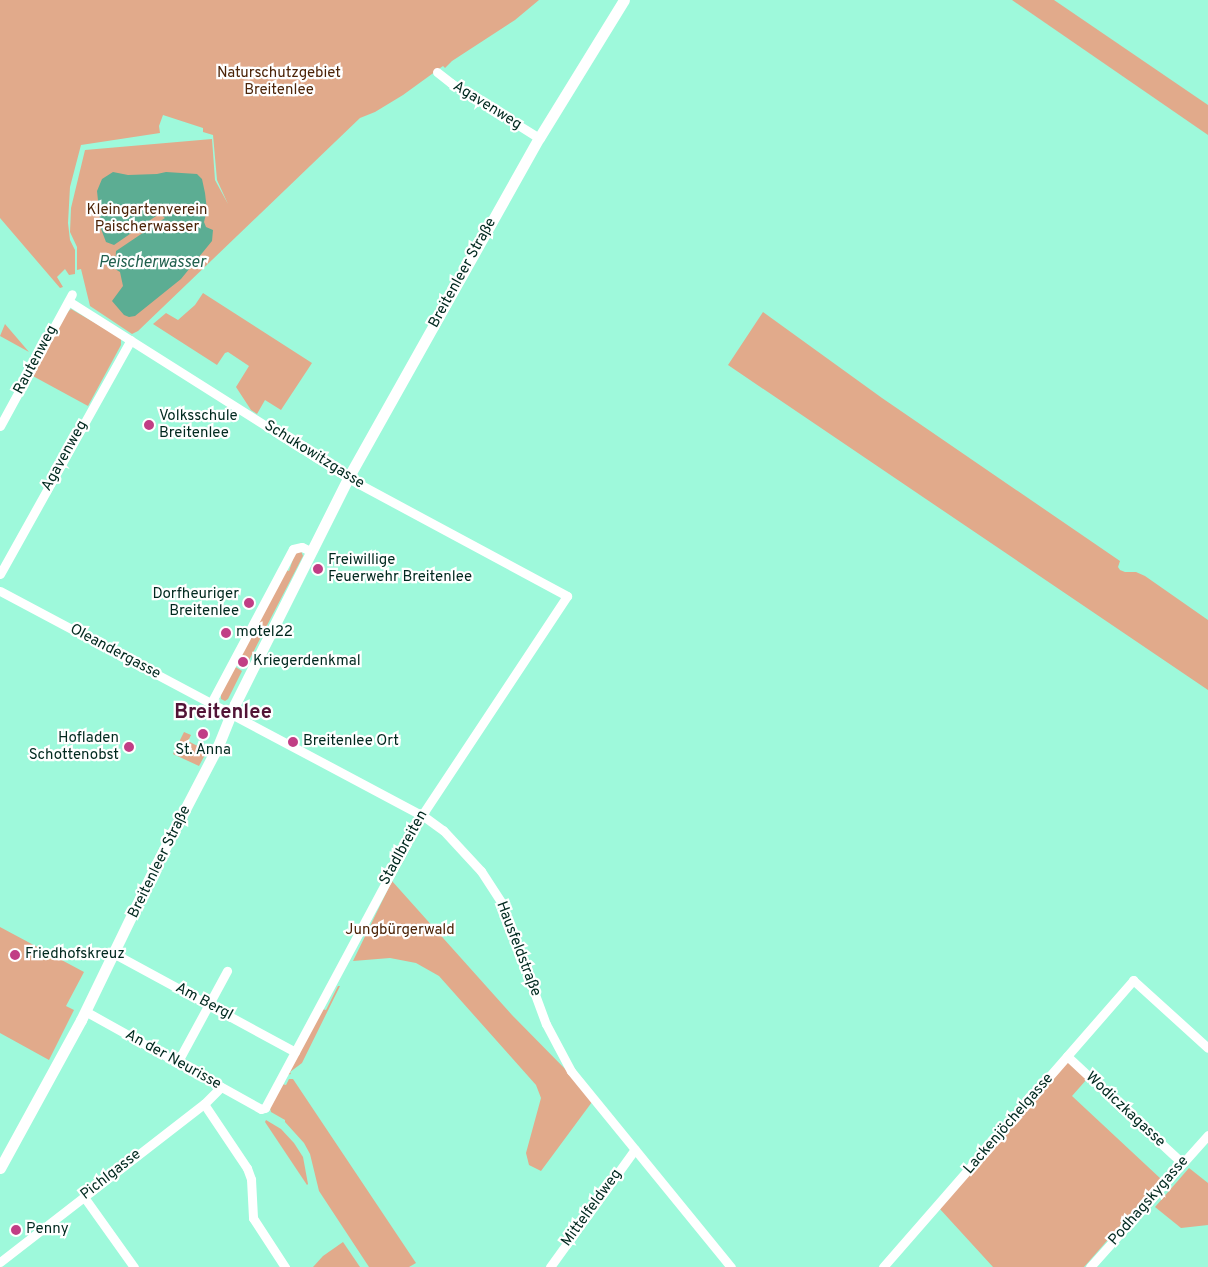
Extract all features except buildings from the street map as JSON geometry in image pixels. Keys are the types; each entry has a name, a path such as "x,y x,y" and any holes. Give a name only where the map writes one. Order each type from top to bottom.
{"main road":[{"name":"Breitenleer Straße","path":"0,1168 85,1011 218,746 231,713 348,478 539,138 624,0"}],"street":[{"name":"Agavenweg","path":"437,72 451,83 539,138"},
{"name":"Schukowitzgasse","path":"71,298 131,340 348,478 567,596"},
{"name":"Rautenweg","path":"0,426 71,298"},
{"name":"Agavenweg","path":"0,574 131,340"},
{"path":"211,703 293,549 302,547 310,551"},
{"name":"Oleandergasse","path":"0,591 231,713"},
{"name":"Stadlbreiten","path":"261,1109 265,1108 422,815 567,596"},
{"name":"Hausfeldstraße","path":"231,713 422,815 444,830 463,849 493,887 509,920 557,1048 571,1071 731,1267"},
{"name":"Am Bergl","path":"113,953 295,1052"},
{"path":"177,1063 227,971"},
{"name":"Lackenjöchelgasse","path":"883,1267 1134,980 1208,1048"},
{"name":"An der Neurisse","path":"85,1011 261,1109"},
{"name":"Wodiczkagasse","path":"1067,1056 1182,1163"},
{"name":"Pichlgasse","path":"0,1262 204,1104 221,1087"},
{"path":"204,1104 247,1168 251,1179 253,1218 285,1267"},
{"name":"Podhagskygasse","path":"1090,1267 1208,1135"},
{"name":"Mittelfeldweg","path":"550,1267 635,1149"},
{"path":"84,1197 134,1267"}],"green space":[{"name":"Naturschutzgebiet Breitenlee","path":"0,0 539,0 515,20 452,61 445,68 443,66 403,95 375,112 360,118 138,331 132,334 90,306 81,269 77,270 77,247 70,232 71,208 85,150 212,139 215,180 228,204 217,180 213,135 203,132 203,128 163,115 159,126 160,133 81,145 70,187 68,223 70,240 75,250 75,274 69,275 65,269 57,277 63,287 60,288 0,218"},
{"path":"1012,0 1054,0 1208,105 1208,135"},
{"path":"203,293 312,363 281,410 265,400 257,414 251,410 236,387 249,366 228,352 225,353 217,365 153,324 166,313 178,320 195,305"},
{"path":"71,309 121,338 121,345 88,406 31,375 64,315"},
{"path":"763,312 882,398 1120,561 1118,567 1120,570 1136,572 1145,576 1208,620 1208,690 728,365"},
{"path":"5,324 29,352 0,336"},
{"path":"301,551 303,556 245,668 243,667 245,661 242,660 239,665 236,663 286,570 289,571 295,553"},
{"path":"234,666 242,671 228,699 225,701 221,699 221,691"},
{"path":"184,732 191,735 188,741 207,751 199,766 173,754"},
{"name":"Jungbürgerwald","path":"392,881 512,1015 572,1076 592,1102 541,1171 529,1165 526,1153 541,1098 536,1085 439,976 416,963 390,958 353,961"},
{"path":"0,927 84,972 66,1006 74,1010 49,1060 0,1033"},
{"path":"338,986 340,986 302,1063 290,1072 291,1074 286,1075 322,1009 326,1010"},
{"path":"1067,1061 1087,1079 1072,1096 1161,1179 1084,1267 993,1267 939,1208"},
{"path":"289,1079 293,1079 416,1263 409,1267 369,1267 319,1191 310,1154 304,1143 285,1120 271,1112 270,1108 282,1084 286,1085"},
{"path":"266,1120 281,1129 294,1143 303,1157 307,1185 265,1122"},
{"path":"1189,1168 1208,1183 1208,1225 1181,1228 1155,1207"},
{"path":"343,1242 360,1267 313,1267 323,1256"}],"water":[{"name":"Peischerwasser","path":"113,172 128,175 166,172 197,174 202,179 205,193 207,210 204,222 206,227 213,230 212,241 181,279 135,316 129,317 124,315 112,301 123,286 120,272 115,269 116,251 165,218 160,214 156,216 114,245 106,242 101,229 97,191 102,179"}],"place":[{"name":"Volksschule Breitenlee","path":"149,425"},
{"name":"Freiwillige Feuerwehr Breitenlee","path":"318,569"},
{"name":"Dorfheuriger Breitenlee","path":"249,603"},
{"name":"motel22","path":"226,633"},
{"name":"Kriegerdenkmal","path":"243,662"},
{"name":"St. Anna","path":"203,734"},
{"name":"Breitenlee Ort","path":"293,742"},
{"name":"Hofladen Schottenobst","path":"129,747"},
{"name":"Friedhofskreuz","path":"15,955"},
{"name":"Penny","path":"16,1230"}],"district":[{"name":"Breitenlee","path":"223,713"}],"park label":[{"name":"Kleingartenverein Paischerwasser","path":"147,218"}]}
